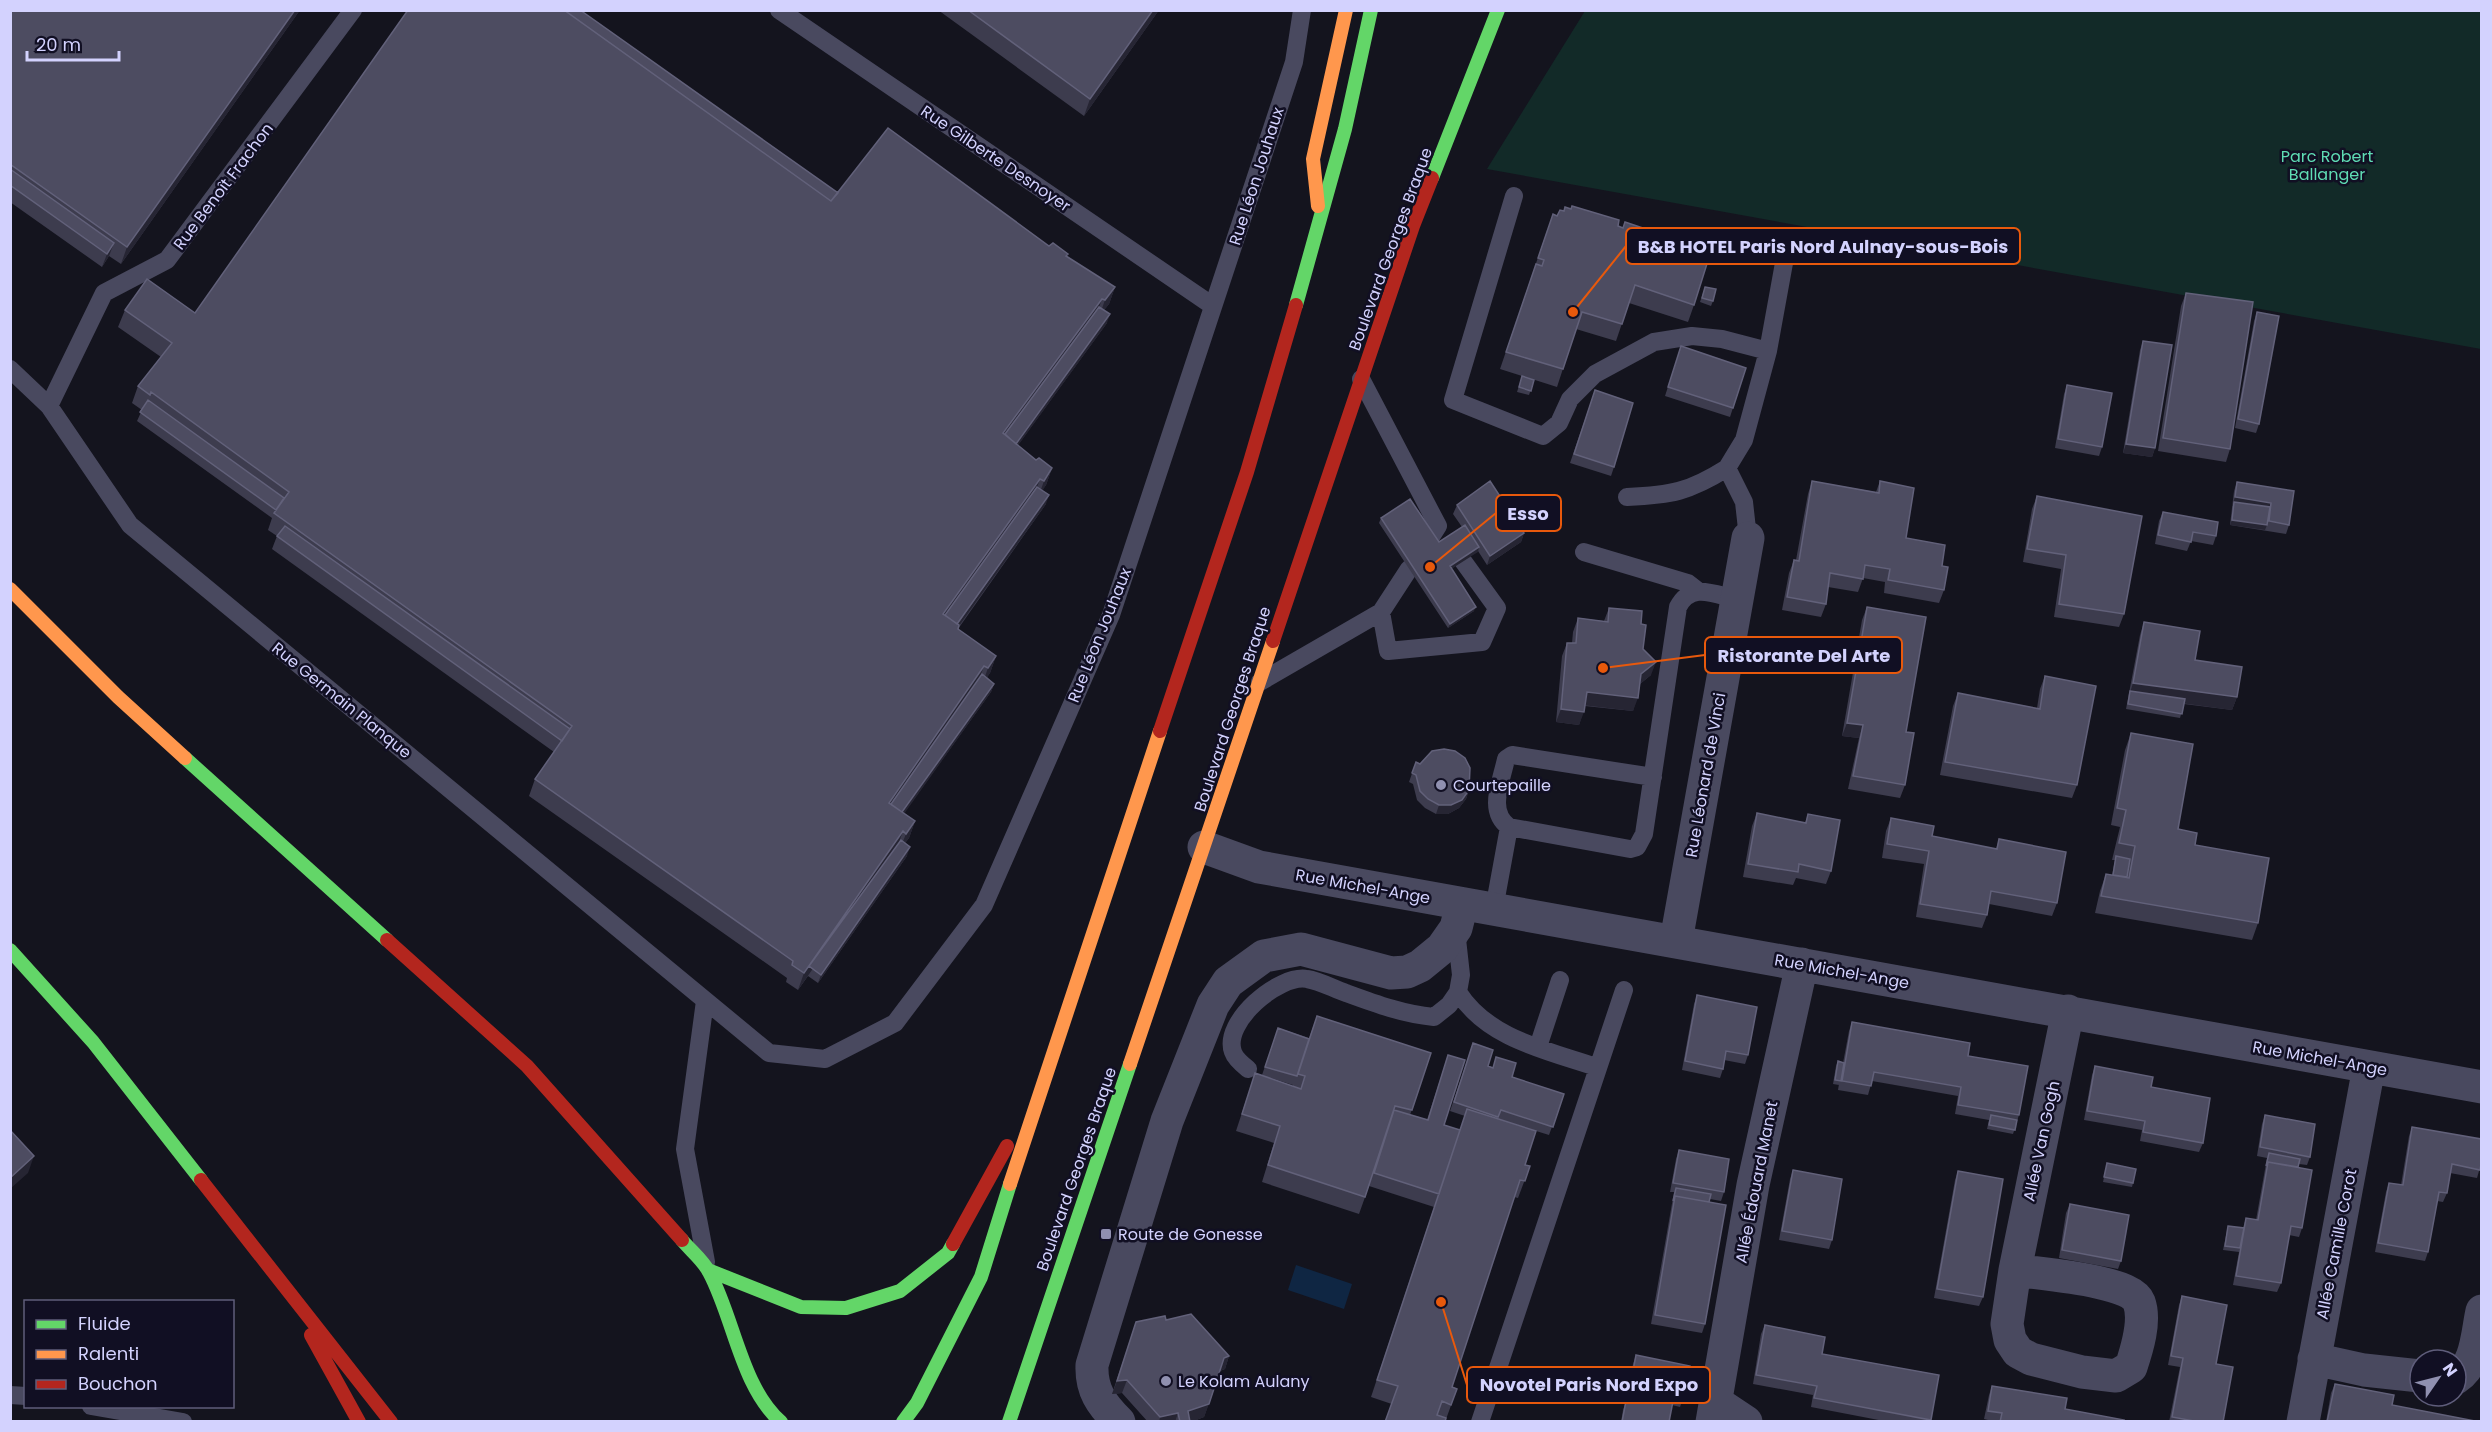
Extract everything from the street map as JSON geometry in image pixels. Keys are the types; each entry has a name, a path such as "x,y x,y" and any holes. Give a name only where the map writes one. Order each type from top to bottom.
{"main road":[{"path":"1320,223 1313,159 1346,10"},
{"path":"903,1422 917,1403 981,1276 1039,1089 1247,472 1320,223 1345,129 1371,10"},
{"name":"Boulevard Georges Braque","path":"1009,1422 1204,847 1256,684 1413,226 1498,10"},
{"path":"10,589 118,697 527,1066 708,1270 732,1324 752,1382 772,1414 781,1422"},
{"path":"10,950 93,1042 392,1422"},
{"path":"708,1270 801,1307 846,1308 900,1291 948,1253 1039,1089"},
{"path":"283,1284 358,1422"}],"street":[{"name":"Rue Léonard de Vinci","path":"1676,941 1748,538"},
{"name":"Rue Michel-Ange","path":"1204,847 1258,867 1459,916 1494,909 2481,1087"},
{"path":"1119,1422 1097,1397 1091,1382 1096,1351 1167,1121 1213,1005 1228,982 1264,956 1301,949 1391,973 1407,972 1420,966 1442,948 1459,916"},
{"name":"Allée Édouard Manet","path":"1746,1422 1714,1412 1753,1185 1802,964"},
{"name":"Allée Van Gogh","path":"2015,1270 2068,1011"},
{"name":"Allée Camille Corot","path":"2303,1422 2369,1067"},
{"path":"2468,1366 2481,1311"},
{"path":"2314,1359 2364,1370 2408,1375"}],"lane":[{"name":"Rue Benoît Frachon","path":"49,406 104,293 167,261 353,10"},
{"name":"Rue Gilberte Desnoyer","path":"779,10 1213,306"},
{"name":"Rue Léon Jouhaux","path":"705,1001 769,1053 825,1059 895,1023 984,905 1111,615 1294,62 1302,10"},
{"path":"1514,196 1452,400 1543,436 1558,423 1570,399 1595,374 1654,342 1692,336 1722,339 1768,351"},
{"path":"1627,497 1670,495 1699,485 1727,468 1744,440 1768,351 1788,241"},
{"name":"Rue Germain Planque","path":"10,369 49,406 130,525 705,1001"},
{"path":"1361,379 1439,534"},
{"path":"1727,468 1744,502 1748,538"},
{"path":"1584,552 1688,583 1697,590 1736,599"},
{"path":"1381,612 1388,651 1482,642 1497,608 1463,561"},
{"path":"1256,684 1381,612 1409,569"},
{"path":"1653,777 1512,755 1506,759 1496,811 1499,820 1509,827 1630,849 1637,847 1644,834 1653,777 1678,608 1684,596 1697,590"},
{"path":"1494,909 1509,827"},
{"path":"1248,1070 1233,1053 1232,1041 1240,1022 1265,993 1290,981 1306,978 1394,1010 1434,1017 1458,992 1461,975 1459,916"},
{"path":"1538,1047 1560,980"},
{"path":"1480,1422 1596,1067 1624,990"},
{"path":"1458,992 1468,1007 1485,1022 1509,1037 1596,1067"},
{"path":"705,1001 684,1149 708,1270"},
{"path":"97,1408 183,1422"}],"green space":[{"name":"Parc Robert Ballanger","path":"1585,11 2481,11 2481,349 1487,169"}],"water":[{"path":"1296,1265 1352,1284 1344,1309 1288,1290"}],"building":[{"path":"10,10 295,10 127,247 10,164"},
{"path":"408,10 564,10 831,201 888,128 1049,246 1053,243 1068,254 1066,256 1115,287 1105,300 1102,299 1003,433 1036,460 1039,458 1052,468 1044,481 1040,479 943,614 959,625 958,629 996,656 988,668 984,666 889,803 915,821 906,834 903,831 804,973 792,965 793,961 535,779 572,726 274,513 289,492 151,392 150,395 138,386 172,343 125,310 147,279 195,313"},
{"path":"564,10 580,10 838,193 831,201"},
{"path":"968,10 1153,10 1090,99"},
{"path":"10,169 114,243 107,254 10,185"},
{"path":"1572,206 1619,220 1618,226 1623,228 1625,222 1711,251 1694,305 1635,285 1622,324 1582,312 1563,369 1506,352 1536,264 1542,266 1544,260 1538,258 1553,214 1557,216 1560,210 1564,211 1565,207 1571,209"},
{"path":"1705,287 1716,289 1713,301 1702,298"},
{"path":"2186,293 2253,302 2230,449 2163,438"},
{"path":"1099,307 1110,314 1016,444 1005,434"},
{"path":"2257,312 2279,316 2259,424 2238,419"},
{"path":"2143,341 2172,345 2155,448 2126,444"},
{"path":"1681,346 1746,368 1733,408 1668,387"},
{"path":"1522,376 1534,380 1531,391 1519,387"},
{"path":"2067,385 2112,393 2102,447 2058,439"},
{"path":"1595,390 1633,403 1614,467 1574,454"},
{"path":"148,400 284,498 276,510 140,412"},
{"path":"1490,481 1524,533 1490,556 1457,505"},
{"path":"1812,481 1879,493 1880,481 1914,488 1906,538 1945,545 1942,566 1948,567 1944,590 1888,580 1890,569 1865,565 1863,579 1830,573 1826,604 1787,597 1794,560 1799,561"},
{"path":"2237,482 2294,491 2289,525 2269,521 2271,503 2235,497"},
{"path":"1037,487 1049,495 957,624 945,615"},
{"path":"2037,496 2142,516 2124,614 2059,604 2066,555 2027,549"},
{"path":"1410,499 1439,542 1465,525 1479,547 1450,566 1476,607 1450,624 1381,518"},
{"path":"2234,502 2270,507 2267,525 2232,520"},
{"path":"2163,512 2218,522 2216,536 2193,532 2191,542 2158,535"},
{"path":"285,526 570,729 562,741 277,536"},
{"path":"1867,607 1926,617 1906,732 1914,733 1905,785 1853,776 1863,725 1847,723"},
{"path":"1609,608 1642,611 1641,624 1646,625 1643,649 1656,662 1641,674 1638,698 1587,692 1584,712 1561,709 1567,643 1576,643 1578,618 1608,622"},
{"path":"2144,622 2200,631 2195,660 2242,667 2237,697 2133,683"},
{"path":"982,674 994,684 902,812 891,804"},
{"path":"2045,676 2096,686 2077,785 1945,762 1958,693 2040,709"},
{"path":"2130,691 2185,699 2182,714 2128,704"},
{"path":"2131,733 2193,744 2178,829 2197,833 2195,845 2269,858 2258,923 2101,896 2106,874 2129,878 2135,846 2119,843 2126,810 2117,808"},
{"name":"Courtepaille","path":"1444,749 1455,751 1465,758 1470,768 1469,790 1462,800 1451,805 1439,805 1428,799 1420,791 1416,775 1412,773 1416,762 1420,764 1432,751"},
{"path":"1757,813 1806,823 1808,814 1840,820 1831,871 1799,864 1798,872 1748,864"},
{"path":"1891,818 1934,826 1932,836 1997,849 1999,839 2066,852 2057,903 1991,891 1987,915 1920,904 1929,851 1887,844"},
{"path":"901,840 910,847 821,975 809,966"},
{"path":"2116,856 2130,859 2127,877 2113,875"},
{"path":"1697,995 1757,1007 1748,1055 1726,1051 1723,1069 1685,1061"},
{"path":"1317,1016 1431,1053 1412,1110 1395,1106 1365,1197 1268,1165 1280,1126 1242,1114 1255,1073 1301,1089 1305,1076 1298,1074"},
{"path":"1852,1022 1970,1043 1968,1056 2028,1066 2019,1115 1958,1105 1961,1087 1874,1072 1871,1086 1842,1081"},
{"path":"1278,1028 1309,1039 1297,1076 1265,1067"},
{"path":"1473,1043 1493,1050 1488,1066 1493,1068 1496,1057 1516,1063 1512,1077 1564,1094 1553,1127 1501,1110 1498,1117 1454,1102"},
{"path":"1448,1055 1465,1060 1444,1125 1460,1130 1439,1194 1374,1173 1394,1110 1428,1120"},
{"path":"1838,1061 1844,1063 1841,1081 1835,1080"},
{"path":"2095,1066 2153,1077 2151,1087 2210,1098 2203,1143 2143,1132 2145,1121 2087,1111"},
{"path":"1467,1109 1536,1131 1525,1165 1530,1166 1525,1181 1520,1180 1452,1387 1457,1389 1451,1405 1442,1401 1437,1415 1446,1418 1445,1422 1385,1422 1398,1386 1377,1380"},
{"path":"1991,1115 2017,1120 2015,1130 1989,1125"},
{"path":"2265,1115 2315,1124 2310,1157 2260,1147"},
{"path":"2412,1127 2481,1139 2480,1170 2452,1164 2447,1193 2439,1192 2428,1252 2378,1243 2389,1183 2403,1185"},
{"path":"10,1130 34,1156 10,1178"},
{"path":"1679,1150 1729,1159 1724,1192 1673,1183"},
{"path":"2269,1153 2300,1159 2298,1167 2268,1162 2266,1166"},
{"path":"2268,1162 2312,1170 2302,1228 2291,1226 2281,1283 2236,1276 2246,1218 2258,1220"},
{"path":"2107,1163 2136,1169 2133,1183 2104,1177"},
{"path":"1793,1170 1842,1179 1832,1240 1782,1231"},
{"path":"1958,1171 2003,1179 1983,1297 1937,1289"},
{"path":"1676,1188 1711,1194 1709,1202 1675,1196 1673,1201"},
{"path":"1675,1196 1726,1205 1705,1324 1655,1315"},
{"path":"2070,1204 2129,1215 2121,1261 2062,1250"},
{"path":"2228,1226 2244,1228 2240,1248 2225,1246"},
{"path":"2182,1296 2227,1305 2216,1364 2233,1367 2223,1422 2199,1422 2172,1417 2183,1358 2171,1356"},
{"name":"Le Kolam Aulany","path":"1191,1314 1229,1356 1224,1358 1209,1404 1188,1411 1190,1422 1180,1422 1178,1413 1160,1417 1127,1380 1117,1381 1136,1322 1165,1316 1166,1320"},
{"path":"1765,1325 1825,1337 1822,1354 1939,1375 1931,1420 1814,1398 1817,1386 1756,1375"},
{"path":"1636,1355 1690,1366 1683,1398 1674,1396 1669,1422 1622,1422 1626,1401 1633,1402 1638,1372 1633,1371"},
{"path":"2335,1384 2394,1395 2392,1405 2480,1422 2327,1422"},
{"path":"1992,1386 2067,1398 2065,1409 2124,1420 2123,1422 2000,1422 2002,1413 1988,1411"}],"traffic: fast":[{"path":"1296,305 1345,129 1371,10"},
{"path":"1432,178 1498,10"},
{"path":"185,758 387,940"},
{"path":"10,950 93,1042 201,1180"},
{"path":"1009,1422 1130,1064"},
{"path":"903,1422 917,1403 981,1277 1010,1184"},
{"path":"682,1240 709,1272 756,1390 781,1422"},
{"path":"708,1270 801,1307 846,1308 900,1291 948,1253 953,1244"}],"traffic: slow":[{"path":"1318,206 1313,159 1346,10"},
{"path":"10,589 118,697 185,758"},
{"path":"1130,1064 1273,641"},
{"path":"1010,1184 1160,731"}],"traffic: jam":[{"path":"1273,641 1413,226 1432,178"},
{"path":"1160,731 1247,472 1296,305"},
{"path":"387,940 527,1066 682,1240"},
{"path":"953,1244 1007,1146"},
{"path":"201,1180 391,1422"},
{"path":"311,1335 359,1422"}],"place":[{"name":"B&B HOTEL Paris Nord Aulnay-sous-Bois","path":"1573,312"},
{"name":"Esso","path":"1430,567"},
{"name":"Ristorante Del Arte","path":"1603,668"},
{"name":"Courtepaille","path":"1441,785"},
{"name":"Route de Gonesse","path":"1106,1234"},
{"name":"Novotel Paris Nord Expo","path":"1441,1302"},
{"name":"Le Kolam Aulany","path":"1166,1381"}]}
